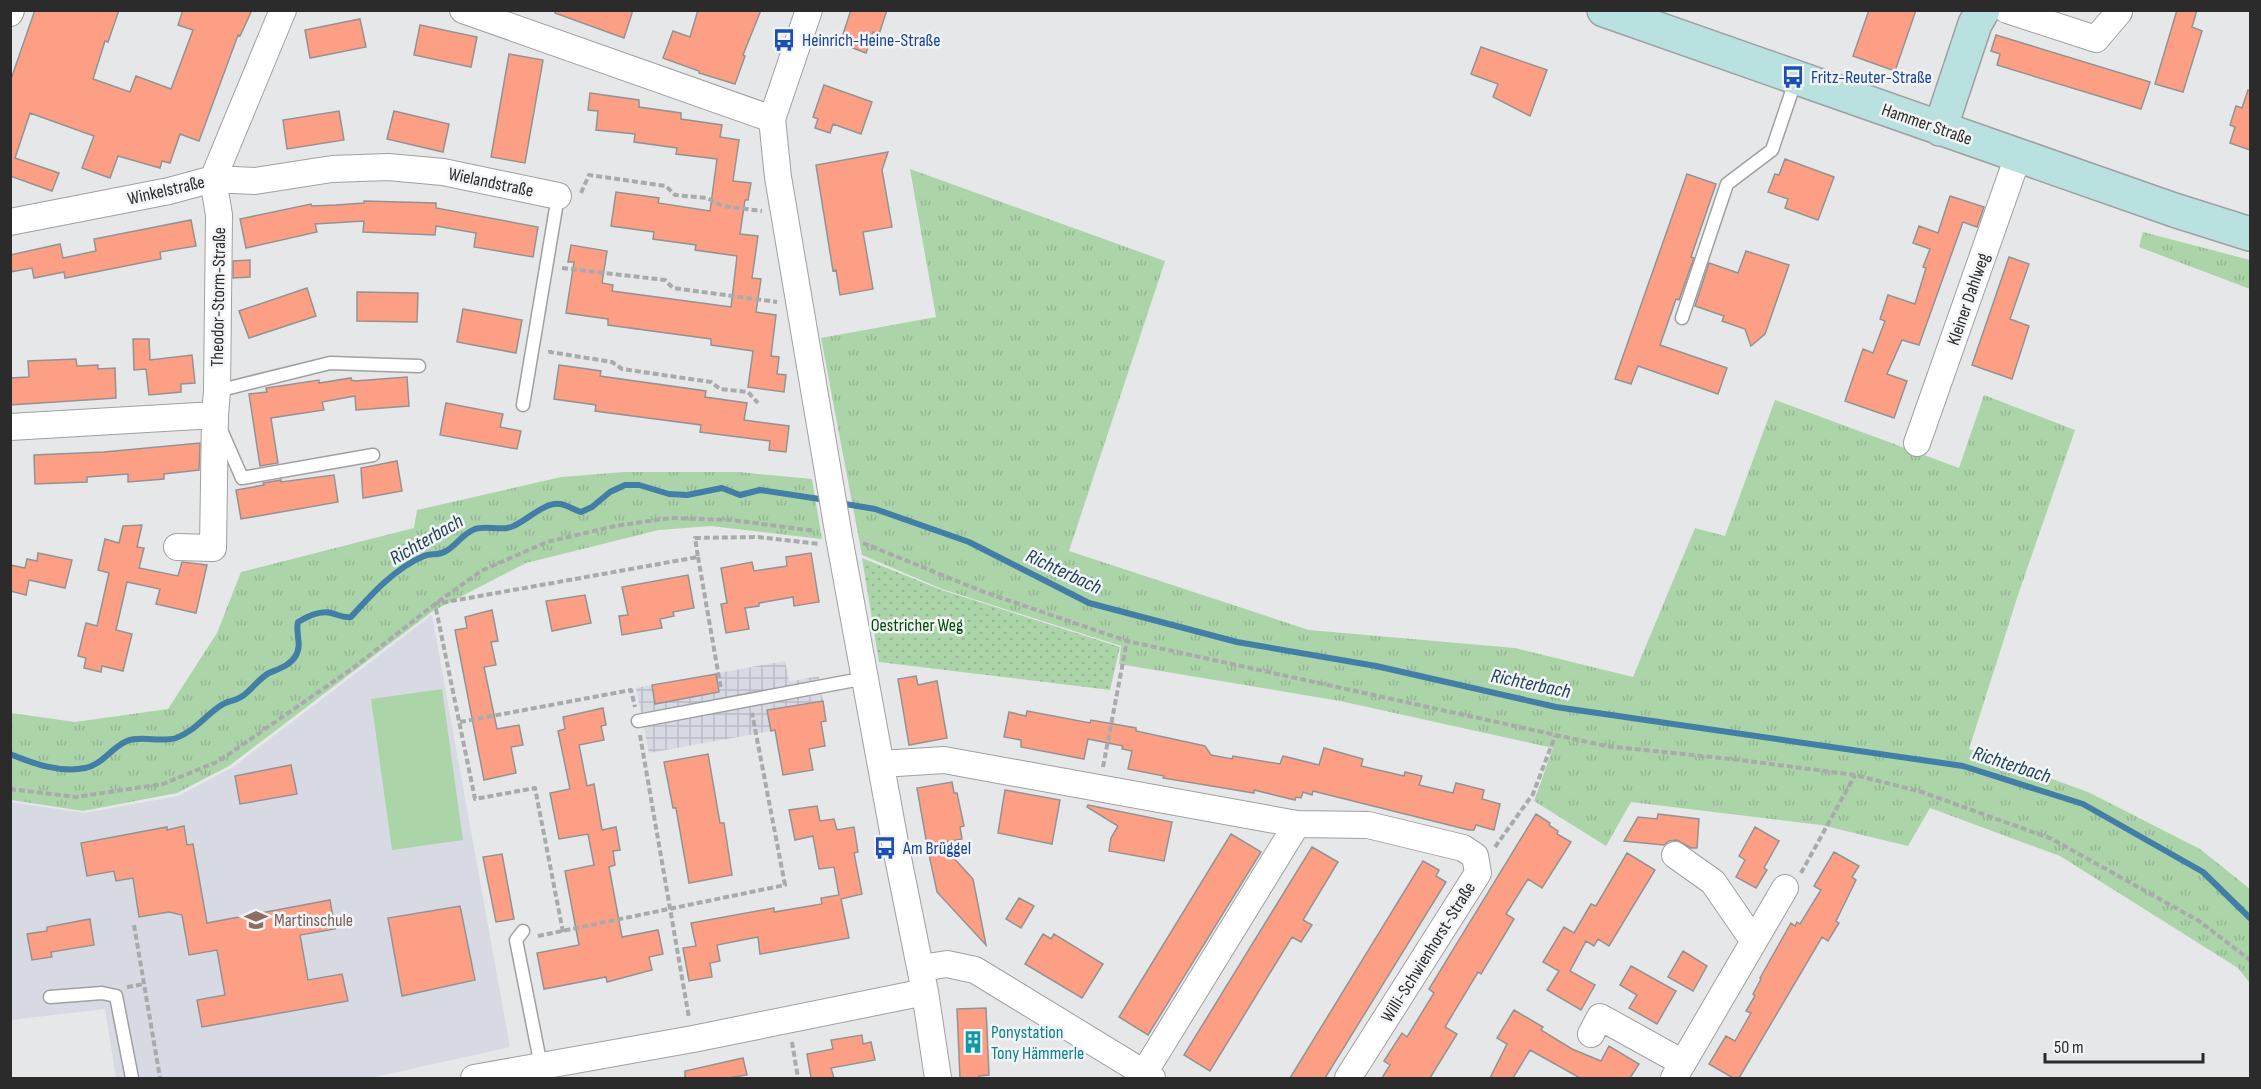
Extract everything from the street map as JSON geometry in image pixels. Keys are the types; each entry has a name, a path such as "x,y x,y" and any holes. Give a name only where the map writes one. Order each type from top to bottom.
{"main road":[{"name":"Hammer Straße","path":"1604,10 1940,129 2250,234"},
{"path":"1940,129 1975,24 1983,10"}],"street":[{"name":"Winkelstraße","path":"10,222 170,191 213,179 283,10"},
{"path":"463,10 772,119"},
{"path":"809,10 772,119 783,214 839,535 923,980 938,1078"},
{"path":"2007,10 2096,39 2119,12"},
{"name":"Kleiner Dahlweg","path":"1917,443 2018,156"},
{"name":"Wielandstraße","path":"213,179 255,181 332,169 388,167 443,172 568,198"},
{"name":"Theodor-Storm-Straße","path":"177,547 213,548 219,215 213,179"},
{"path":"10,427 216,403"},
{"name":"Willi-Schwienhorst-Straße","path":"881,764 944,760 1297,824 1368,825 1463,848 1475,856 1478,873 1348,1078"},
{"path":"474,1078 534,1071 788,1020 923,980 947,964 975,970 1148,1076 1297,824"},
{"path":"1675,855 1713,882 1753,940"},
{"path":"1601,1017 1678,1071 1785,888"}],"lane":[{"path":"1682,318 1727,184 1772,150 1796,78"},
{"name":"Wielandstraße","path":"522,405 568,198"},
{"path":"373,455 242,478 216,403 330,363 419,366"},
{"path":"638,721 866,678"},
{"path":"520,935 534,1071"},
{"path":"50,996 102,993 116,996 132,1078"}],"path":[{"path":"568,198 589,175 666,186 675,195 707,198 723,206 783,214"},
{"path":"560,278 563,257"},
{"path":"561,268 665,280 673,288 800,306"},
{"path":"551,342 550,352 612,362 622,369 711,382 720,389 748,392 758,403"},
{"path":"10,789 76,797 163,784 219,761 353,668 481,571 547,542 615,526 670,518 732,520 839,535 870,545 984,592 1127,640 1605,746 1855,775 1922,792 2052,839 2199,921 2250,960"},
{"path":"724,705 695,538 839,535"},
{"path":"435,604 698,557"},
{"path":"435,604 475,800 535,788 563,932"},
{"path":"1099,788 1127,640"},
{"path":"459,722 631,690 693,1039"},
{"path":"520,935 563,932 785,885 749,700"},
{"path":"1478,873 1533,794 1556,735"},
{"path":"1785,888 1797,880 1855,775"},
{"path":"134,925 160,1078"},
{"path":"788,1020 798,1078"}],"shaded area":[{"name":"Martinschule","path":"432,615 510,1047 370,1078 116,1078 105,1009 11,1020 10,802 84,813 178,796 233,767"},
{"path":"785,661 789,682 819,676 826,721 649,753 636,688"}],"green space":[{"path":"910,169 1165,261 1069,551 1309,630 1515,648 1633,677 1695,528 1725,536 1775,400 1959,468 1984,395 2075,430 2018,595 1969,749 2088,792 2200,849 2250,889 2250,983 2238,968 2060,856 1930,808 1908,846 1821,825 1631,802 1606,846 1534,801 1553,748 1340,701 1119,664 1121,646 942,589 862,555 821,338 936,317"},
{"path":"2143,232 2250,260 2250,289 2139,247"},
{"path":"624,472 739,472 812,479 822,539 711,526 659,530 526,563 433,611 229,766 177,793 83,811 11,800 11,713 75,722 168,709 217,633 241,572 414,528 417,510 561,477"},
{"name":"Oestricher Weg","path":"862,558 942,590 1120,647 1110,690 879,662"},
{"path":"442,689 463,840 392,850 371,699"}],"building":[{"path":"35,10 119,10 108,42 105,41 93,79 130,92 136,76 171,89 193,30 178,25 183,10 252,10 240,36 238,35 199,141 180,134 170,163 162,161 160,168 118,156 110,178 82,168 94,136 30,113 15,158 59,173 52,191 10,176 10,82"},
{"path":"556,10 633,10 624,38 555,13"},
{"path":"698,10 761,10 743,55 745,56 735,84 699,73 699,71 663,58 673,31 690,37"},
{"path":"851,10 887,10 879,34 873,32 866,53 845,45 848,36 843,34"},
{"path":"1869,10 1916,10 1895,71 1853,56"},
{"path":"2177,10 2197,10 2192,27 2202,31 2183,92 2155,84"},
{"path":"360,19 366,47 310,58 305,30"},
{"path":"420,25 477,37 471,67 414,55"},
{"path":"1996,35 2150,82 2141,109 1997,65 2000,54 1991,51"},
{"path":"1481,47 1547,70 1530,116 1493,97 1498,84 1471,74"},
{"path":"509,54 543,60 525,163 491,157"},
{"path":"824,85 872,102 861,134 833,124 830,133 815,128 818,119 813,117"},
{"path":"2248,90 2250,91 2250,150 2230,143 2235,127 2230,125 2236,106 2242,108"},
{"path":"590,93 639,100 639,107 681,113 681,119 722,125 720,137 739,140 733,181 751,183 748,200 745,200 740,234 758,236 752,278 761,279 756,312 776,315 771,356 779,357 777,374 786,375 784,392 748,387 753,351 711,345 711,339 608,325 608,319 566,313 574,262 568,262 571,245 607,251 602,283 613,285 612,291 731,307 737,256 695,250 696,245 653,239 654,232 611,226 616,192 659,198 658,203 710,211 717,159 676,154 677,148 634,142 635,134 596,130 598,111 588,110"},
{"path":"339,111 344,140 287,149 283,120"},
{"path":"394,111 449,124 443,152 387,139"},
{"path":"888,152 882,170 892,227 863,232 873,289 840,295 836,270 833,271 816,165"},
{"path":"1785,159 1834,177 1818,220 1785,208 1788,199 1768,192 1775,174 1779,175"},
{"path":"1687,174 1716,184 1691,257 1694,258 1679,300 1676,299 1660,345 1727,368 1718,394 1638,366 1631,384 1615,379"},
{"path":"1950,196 1984,207 1977,227 1963,222 1919,345 1902,340 1887,374 1907,381 1894,418 1845,401 1863,349 1873,353 1885,321 1880,319 1888,295 1915,304 1926,268 1923,267 1930,249 1913,243 1919,226 1938,233"},
{"path":"364,201 436,203 436,208 538,227 533,257 474,247 476,233 436,226 435,235 363,232 364,221 315,224 317,232 246,248 240,219 311,204 312,206 336,205 364,203"},
{"path":"191,220 196,246 160,252 161,259 65,278 64,272 34,278 32,268 10,272 10,255 60,244 63,258 96,251 94,239"},
{"path":"1746,251 1789,265 1765,334 1751,346 1745,329 1722,321 1724,316 1695,306 1709,263 1738,273"},
{"path":"2009,257 2029,264 2010,319 2029,326 2012,379 1972,365"},
{"path":"250,260 250,277 233,278 233,261"},
{"path":"307,288 316,316 249,338 239,311"},
{"path":"357,292 418,293 417,322 357,321"},
{"path":"463,309 522,320 516,353 457,342"},
{"path":"133,339 149,339 150,360 192,355 195,383 181,384 181,392 149,395 146,369 134,370"},
{"path":"76,359 77,366 98,365 98,369 115,368 116,398 10,405 10,378 29,377 28,361"},
{"path":"559,365 601,371 600,376 706,391 705,397 747,403 744,420 789,426 786,452 769,450 770,441 700,432 701,425 595,411 596,405 554,399"},
{"path":"407,377 409,406 356,410 355,396 322,402 324,410 271,418 278,463 260,466 249,394 267,392 266,388 319,380 319,383 351,378 355,381"},
{"path":"446,403 503,414 500,427 521,431 517,449 440,435"},
{"path":"200,443 199,470 164,474 164,479 128,482 128,474 87,477 87,482 35,484 34,455 104,452"},
{"path":"397,461 402,491 363,498 361,468"},
{"path":"334,475 338,502 241,519 236,490 281,480 281,482"},
{"path":"142,525 137,547 144,548 139,568 178,576 182,562 207,565 196,613 156,604 160,589 127,582 116,630 132,634 123,671 102,666 101,672 84,668 86,658 78,656 86,623 97,626 109,573 98,570 105,539 119,543 123,526"},
{"path":"38,553 72,560 65,588 29,580 26,595 10,591 10,565 25,568 27,559 37,561"},
{"path":"811,553 819,602 794,606 793,597 759,603 759,606 745,608 749,629 726,633 721,604 727,603 721,568 752,562 754,571 787,566 786,557"},
{"path":"688,575 694,608 673,612 674,616 660,619 662,628 622,635 619,616 628,615 622,587"},
{"path":"585,595 591,623 552,631 546,601"},
{"path":"492,610 498,641 491,642 496,665 484,667 497,729 519,725 523,745 511,747 516,773 484,780 455,630 467,628 465,617"},
{"path":"716,674 719,692 655,704 652,685"},
{"path":"916,676 918,685 937,681 947,738 909,745 898,679"},
{"path":"823,701 826,721 821,722 825,746 809,749 813,770 783,775 775,730 771,731 767,710"},
{"path":"603,708 606,725 601,726 604,740 579,745 587,786 594,784 602,830 616,827 620,850 613,851 615,865 609,867 622,937 658,930 663,954 649,957 652,970 607,982 606,977 544,989 537,953 579,945 565,871 594,865 588,834 559,839 550,793 570,789 558,731 565,729 563,717"},
{"path":"1027,711 1090,723 1091,720 1136,728 1136,731 1205,746 1211,755 1232,759 1233,756 1280,764 1283,756 1319,765 1324,748 1363,759 1361,766 1404,776 1405,772 1422,776 1419,785 1453,793 1456,783 1484,790 1482,799 1500,804 1494,830 1476,825 1474,830 1469,830 1313,791 1312,795 1303,792 1301,798 1296,797 1295,800 1254,790 1254,793 1163,778 1164,776 1128,769 1132,751 1122,749 1123,746 1088,739 1084,759 1021,747 1021,740 1004,737 1009,712 1026,716"},
{"path":"708,754 720,823 724,823 732,875 689,883 676,808 673,808 664,762"},
{"path":"291,765 297,794 240,804 235,776"},
{"path":"952,782 954,793 957,793 964,826 960,827 962,839 940,843 973,879 986,945 937,892 927,845 917,788"},
{"path":"1005,790 1060,800 1052,844 998,833"},
{"path":"1088,805 1172,822 1164,861 1109,851 1111,838 1118,826 1087,807"},
{"path":"817,806 820,821 834,819 837,830 854,827 858,852 854,853 862,894 841,899 849,938 760,954 758,937 717,945 720,961 710,963 712,977 689,981 683,948 696,946 691,923 774,908 774,912 822,904 821,898 839,895 834,867 819,869 813,836 795,840 789,810"},
{"path":"1536,814 1550,823 1549,825 1558,831 1557,834 1571,842 1542,888 1528,879 1506,914 1514,919 1481,974 1478,972 1445,1027 1457,1034 1430,1078 1382,1078 1390,1065 1384,1061 1402,1033 1407,1037 1434,993 1429,989"},
{"path":"1658,814 1699,819 1697,848 1691,848 1677,840 1669,841 1664,845 1624,841 1638,817 1657,819"},
{"path":"184,826 187,845 193,844 207,923 330,900 335,929 300,935 308,980 342,974 348,1001 202,1027 197,1000 225,995 217,950 189,955 182,915 169,912 139,917 133,878 116,881 114,871 87,876 81,843"},
{"path":"1755,827 1779,841 1764,868 1767,870 1756,888 1736,877 1745,860 1739,856"},
{"path":"1231,834 1261,852 1148,1035 1119,1017"},
{"path":"1312,847 1338,862 1303,920 1312,925 1301,942 1292,937 1210,1071 1184,1055"},
{"path":"1834,852 1859,866 1852,877 1856,880 1836,921 1839,923 1828,941 1822,937 1739,1078 1733,1078 1709,1064 1726,1036 1735,1041 1751,1013 1746,1011 1755,996 1753,994 1760,978 1791,923 1795,926 1797,922 1800,924 1821,890 1814,886"},
{"path":"1627,853 1655,870 1609,946 1598,939 1594,946 1586,941 1570,971 1595,985 1581,1010 1547,990 1559,971 1543,962 1564,927 1574,933 1591,904 1596,906"},
{"path":"502,854 514,919 496,922 483,857"},
{"path":"1423,861 1439,870 1436,876 1446,882 1325,1078 1290,1078"},
{"path":"1019,898 1034,906 1021,928 1006,919"},
{"path":"460,906 475,980 402,996 388,918"},
{"path":"90,919 94,945 51,952 52,957 32,960 27,934 47,931 47,927"},
{"path":"1043,934 1051,939 1054,934 1103,964 1082,998 1025,964"},
{"path":"1683,951 1707,966 1693,991 1668,977"},
{"path":"1631,966 1676,991 1657,1024 1629,1008 1637,995 1620,985"},
{"name":"Ponystation Tony Hämmerle","path":"986,1008 989,1075 979,1076 979,1078 960,1078 957,1009"},
{"path":"1514,1010 1543,1027 1541,1030 1572,1049 1601,1061 1609,1046 1639,1064 1630,1078 1580,1078 1530,1050 1513,1078 1490,1078 1507,1044 1497,1038"},
{"path":"862,1035 863,1044 871,1042 875,1060 831,1068 834,1078 811,1078 807,1054 833,1049 831,1040"},
{"path":"743,1058 747,1075 728,1078 685,1078 685,1071"}],"waterway":[{"name":"Richterbach","path":"10,754 47,767 76,769 97,763 116,747 133,739 164,740 183,735 222,704 241,697 269,673 290,663 297,653 299,644 298,622 323,612 351,617 384,583 413,561 427,555 443,553 475,529 511,527 547,506 560,504 581,512 592,507 610,492 625,485 639,485 669,494 687,495 722,488 740,495 760,490 826,500"},
{"name":"Richterbach","path":"839,503 875,509 969,542 1089,603 1237,642 1376,666 1556,707 1963,766 2083,804 2203,872 2250,918"}],"place":[{"name":"Heinrich-Heine-Straße","path":"784,40"},
{"name":"Fritz-Reuter-Straße","path":"1793,77"},
{"name":"Am Brüggel","path":"885,848"},
{"name":"Martinschule","path":"256,920"},
{"name":"Ponystation Tony Hämmerle","path":"973,1042"}]}
